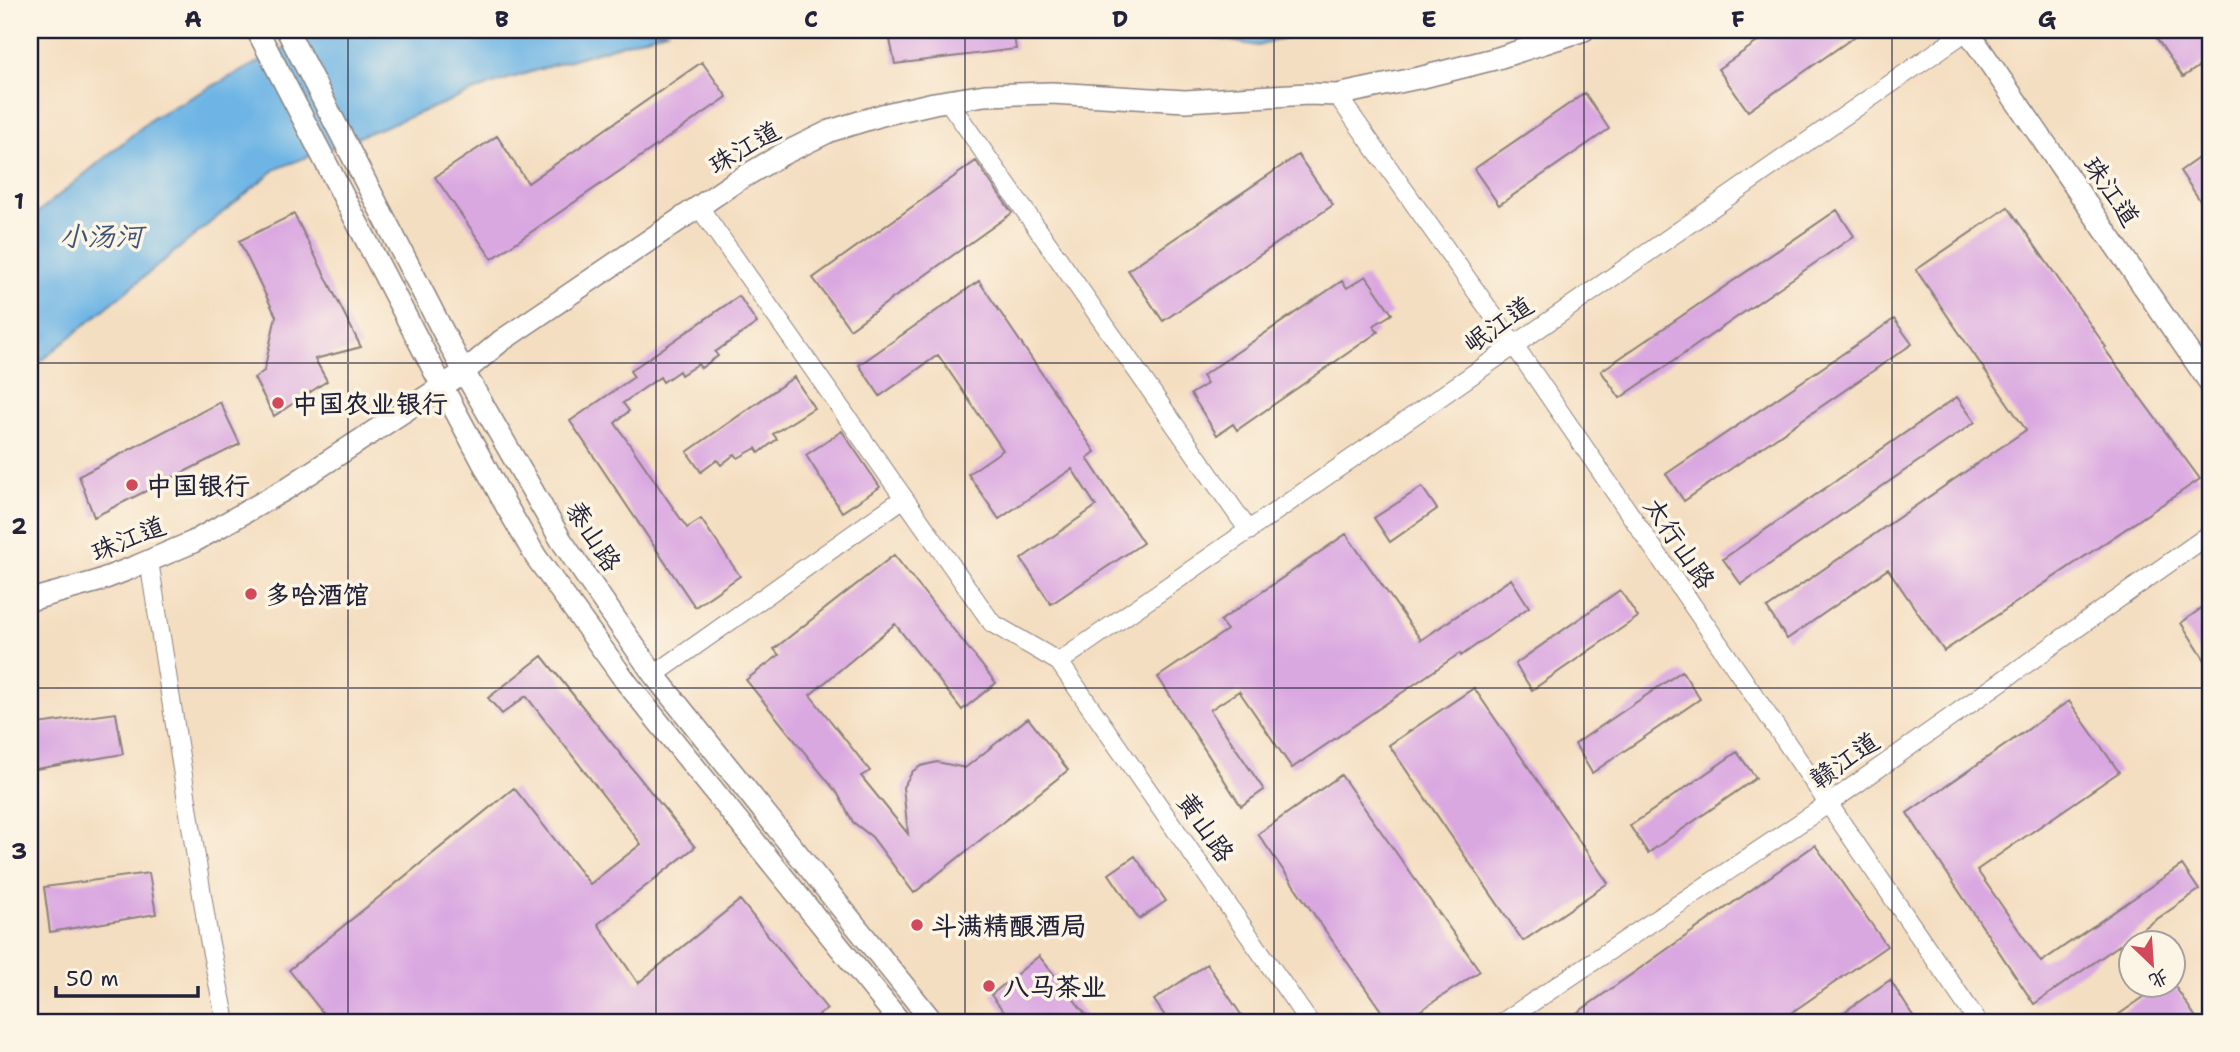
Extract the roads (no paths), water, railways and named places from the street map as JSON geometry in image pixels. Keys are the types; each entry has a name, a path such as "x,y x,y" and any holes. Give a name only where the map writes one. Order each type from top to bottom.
{"street":[{"path":"257,30 442,386 536,557 627,683 900,1022"},
{"name":"泰山路","path":"287,30 464,372 561,540 654,675 933,1022"},
{"name":"珠江道","path":"30,600 95,582 193,542 286,489 464,372 501,341 699,207 781,155 830,131 882,115 985,95 1052,93 1185,101 1308,94 1337,95 1497,58 1584,30"},
{"name":"珠江道","path":"1968,30 2210,383"},
{"name":"岷江道","path":"1059,662 1968,30"},
{"name":"太行山路","path":"1337,95 1514,345 1978,1022"},
{"path":"948,101 1249,531"},
{"path":"699,207 992,623 1059,662"},
{"path":"654,675 904,498"},
{"name":"赣江道","path":"1503,1022 1828,804 2210,534"},
{"path":"149,561 209,939 226,1022"},
{"name":"黄山路","path":"1059,662 1309,1022"}],"water":[{"name":"小汤河","path":"319,30 669,30 498,82 276,169 30,370 30,219 154,117"},
{"path":"1172,30 1309,30 1258,46"}],"place":[{"name":"中国农业银行","path":"278,403"},
{"name":"中国银行","path":"132,485"},
{"name":"多哈酒馆","path":"251,594"},
{"name":"斗满精酿酒局","path":"917,925"},
{"name":"八马茶业","path":"989,986"}]}
